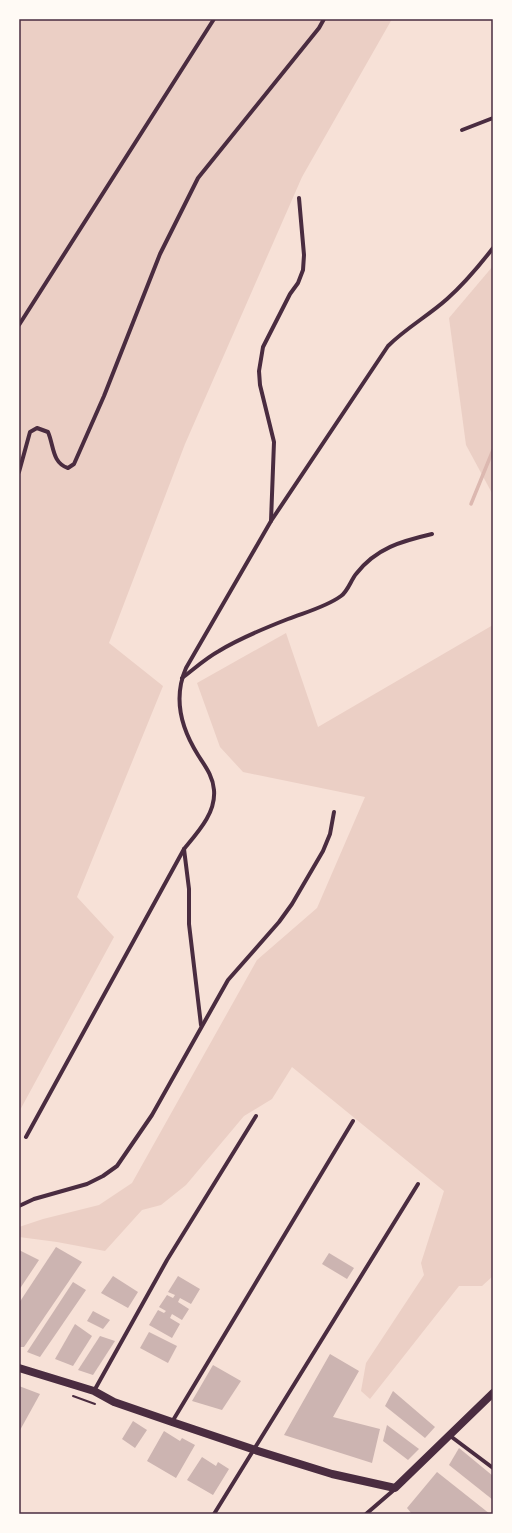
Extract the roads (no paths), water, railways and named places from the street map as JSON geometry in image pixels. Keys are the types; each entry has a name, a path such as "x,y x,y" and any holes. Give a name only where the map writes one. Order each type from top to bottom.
{"main road":[{"path":"19,1368 94,1391 114,1402 255,1450 332,1474 395,1488 493,1393"}],"street":[{"path":"19,325 214,19"},
{"path":"19,472 30,432 37,428 48,432 55,459 60,466 68,468 74,464 104,396 160,254 198,178 320,28 324,19"},
{"path":"462,130 493,118"},
{"path":"272,522 274,442 260,384 259,371 263,347 290,294 298,283 303,270 304,255 299,198"},
{"path":"26,1137 184,848 203,826 210,810 214,791 211,776 184,728 180,710 182,678 192,657 272,522 388,346 402,332 446,300 474,273 493,248"},
{"path":"182,678 218,651 237,641 316,608 342,595 356,574 368,560 382,550 400,542 432,534"},
{"path":"19,1206 34,1199 87,1184 103,1176 117,1166 152,1115 201,1025 228,980 279,922 292,904 323,851 330,834 334,812"},
{"path":"184,848 189,889 189,924 201,1025"},
{"path":"94,1391 167,1260 256,1116"},
{"path":"172,1422 353,1121"},
{"path":"214,1514 255,1450 418,1184"},
{"path":"449,1435 493,1468"},
{"path":"366,1514 395,1488"}],"waterway":[{"path":"471,504 493,450"}]}
